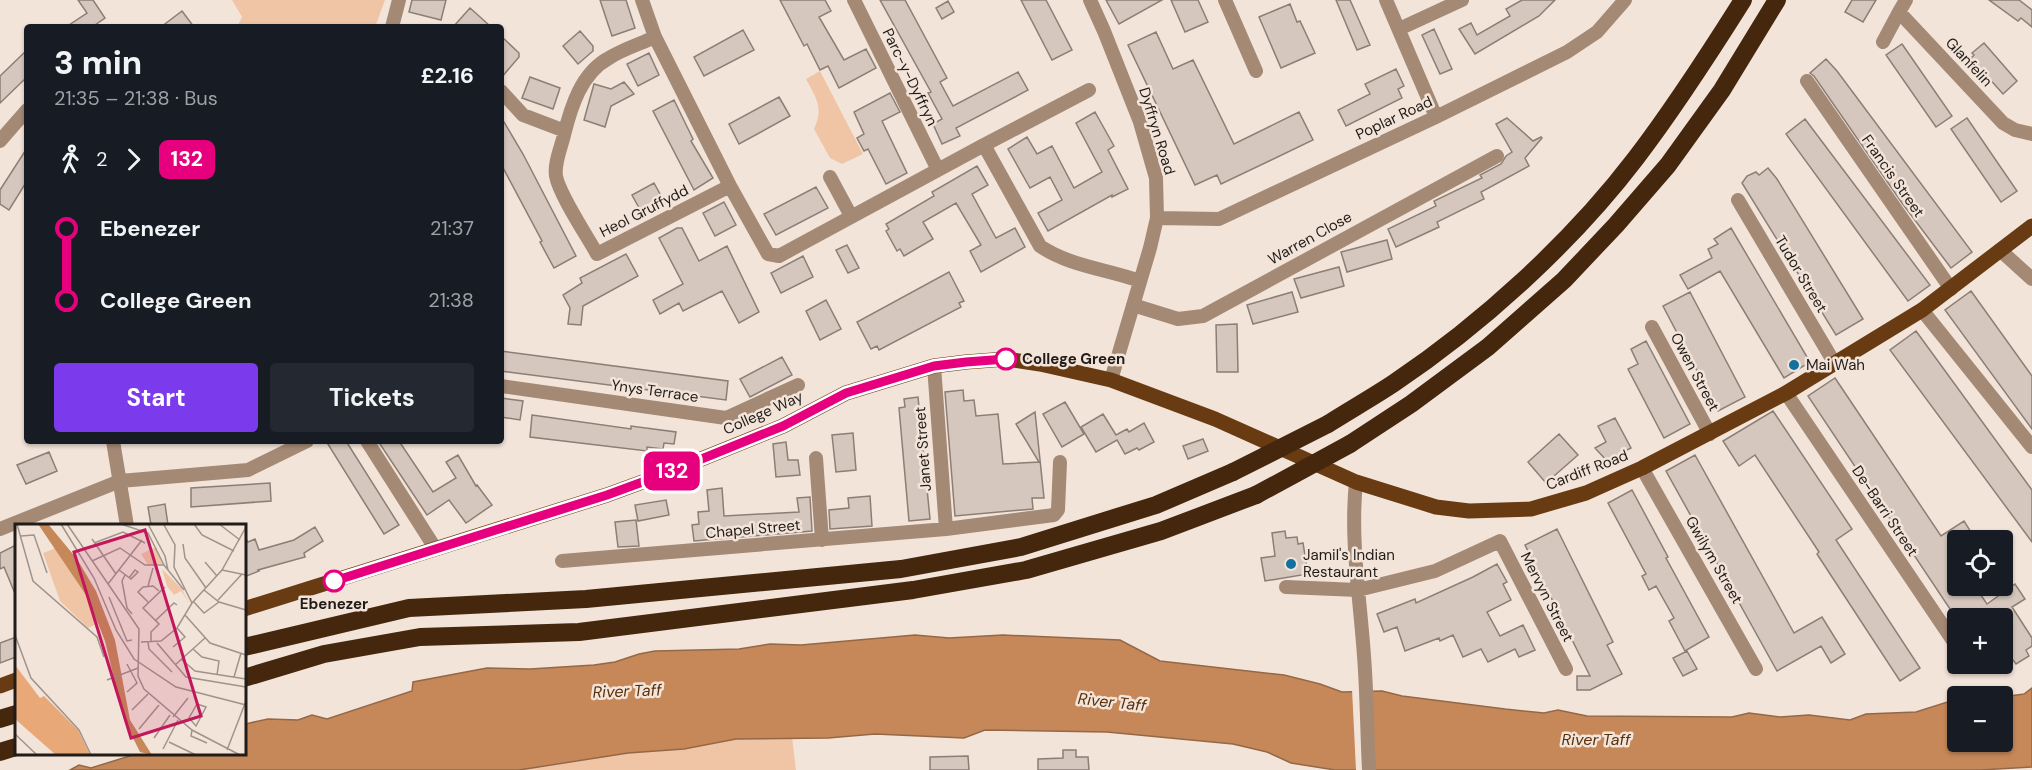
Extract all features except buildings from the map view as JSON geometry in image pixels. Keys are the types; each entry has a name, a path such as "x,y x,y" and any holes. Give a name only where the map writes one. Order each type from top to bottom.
{"highway":[{"path":"246,647 408,608 586,599 901,569 1021,547 1156,505 1233,472 1328,424 1395,382 1472,325 1544,259 1591,211 1635,159 1691,83 1743,0"},
{"path":"246,677 324,654 420,637 579,632 913,590 1026,570 1161,531 1256,495 1350,444 1411,404 1488,347 1564,280 1668,165 1722,90 1777,0"},
{"path":"0,719 15,714"},
{"path":"0,752 15,747"}],"main road":[{"name":"Cardiff Road","path":"1111,380 1206,415 1356,482 1436,507 1469,511 1532,509 1586,493 1642,468 1786,393 1923,310 2032,226"},
{"name":"College Way","path":"246,608 637,484 783,426 846,393 934,366 1006,359 1111,380"},
{"path":"0,686 15,680"}],"street":[{"path":"396,24 399,0"},
{"path":"642,0 655,37 730,186 768,254 779,256 1089,90"},
{"name":"Parc-y-Dyffryn","path":"854,0 938,170"},
{"name":"Dyffryn Road","path":"1090,0 1140,122 1156,178 1157,218 1111,380"},
{"path":"1225,0 1256,71"},
{"path":"1386,0 1436,117"},
{"path":"1399,29 1462,0"},
{"name":"Poplar Road","path":"1157,218 1219,219 1436,117 1567,52 1597,32 1625,0"},
{"path":"1883,42 1903,6"},
{"name":"Glanfelin","path":"1903,6 2003,123 2015,130 2032,134"},
{"name":"Heol Gruffydd","path":"655,37 609,57 592,71 579,89 557,160 556,176 560,189 597,254 730,186"},
{"name":"Francis Street","path":"1807,81 1951,289"},
{"path":"504,94 523,115 565,131"},
{"path":"0,141 24,113"},
{"path":"984,145 1040,246 1051,254 1073,262 1140,281"},
{"name":"Warren Close","path":"1133,305 1178,319 1203,316 1497,156"},
{"path":"830,177 851,216"},
{"name":"Tudor Street","path":"1738,201 1835,364"},
{"path":"2001,250 2032,279"},
{"path":"1923,310 2032,447"},
{"name":"Owen Street","path":"1652,327 1710,434"},
{"name":"Janet Street","path":"934,366 946,529"},
{"name":"Ynys Terrace","path":"504,386 726,418 798,385"},
{"name":"De-Barri Street","path":"1786,393 1947,632"},
{"path":"114,444 127,524"},
{"path":"0,529 120,481 248,470 302,444"},
{"path":"369,444 435,548"},
{"path":"816,458 822,540"},
{"name":"Chapel Street","path":"562,561 946,529 1056,514 1060,462"},
{"name":"Gwilym Street","path":"1642,468 1756,669"},
{"path":"1356,482 1353,511 1364,656 1369,770"},
{"name":"Mervyn Street","path":"1358,590 1435,571 1500,541 1566,669"},
{"path":"1286,587 1358,590"}],"shaded area":[{"path":"232,0 385,0 376,24 238,24 242,17"},
{"path":"820,71 863,154 842,164 830,158 814,129 819,109 816,97 806,79"},
{"path":"792,737 796,770 519,770 628,753 684,749 736,739"}],"water":[{"name":"River Taff","path":"915,635 949,638 1003,635 1120,640 1160,661 1284,675 1342,692 1382,691 1402,696 1505,709 1544,713 1558,710 1587,716 1732,717 1749,713 1780,717 1809,715 1850,720 1866,714 1916,712 1947,702 1947,752 2013,752 2013,696 2024,694 2032,688 2032,767 1980,770 1335,770 1291,763 1267,752 1233,744 1107,732 985,730 964,738 875,734 828,738 736,739 684,749 628,753 519,770 70,770 79,765 91,768 133,755 246,755 246,724 268,719 298,720 312,715 327,719 412,691 413,682 487,668 530,669 594,665 655,651 739,649 770,644 801,645"}],"pier":[{"path":"1371,688 1374,770 1356,770 1352,689"}],"bus line":[{"name":"132","path":"334,581 607,495 667,473 783,426 846,393 934,366 1006,359"}],"place":[{"name":"College Green","path":"1006,359"},
{"name":"Mai Wah","path":"1794,365"},
{"name":"Jamil's Indian Restaurant","path":"1291,564"},
{"name":"Ebenezer","path":"334,581"}]}
